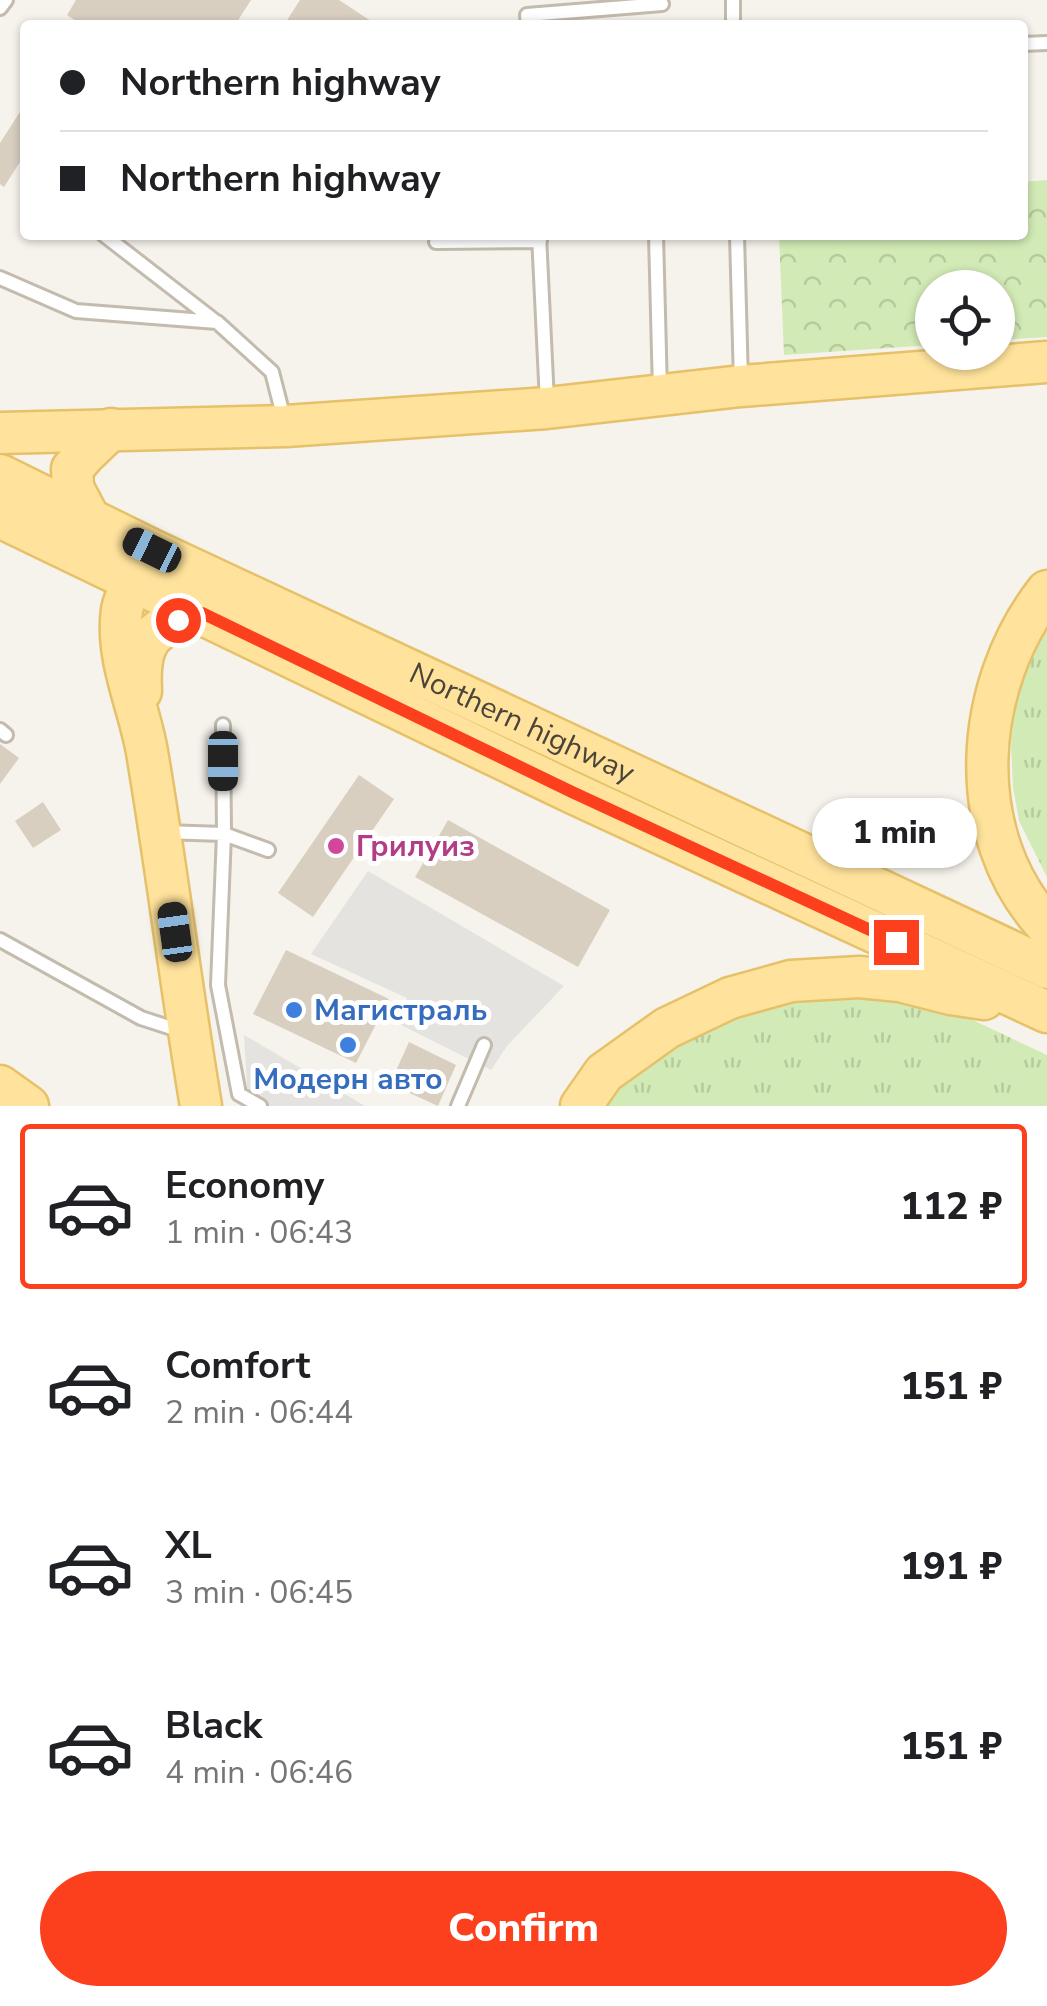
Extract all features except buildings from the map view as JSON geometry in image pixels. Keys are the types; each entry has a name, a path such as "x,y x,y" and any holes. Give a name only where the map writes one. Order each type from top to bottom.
{"main road":[{"path":"0,432 286,426 547,408 741,386 1047,362"},
{"path":"90,520 74,488 72,469 111,429"},
{"name":"Northern highway","path":"0,475 90,520 202,613 572,792 1044,1010"},
{"name":"Northern highway","path":"0,517 143,566 1047,968"},
{"path":"143,566 122,608 123,654 142,724 161,832 201,1106"},
{"path":"1047,591 1031,612 1004,666 992,712 986,766 995,832 1013,875 1036,915 1047,926"},
{"path":"142,724 140,663 144,648 158,629 202,613"},
{"path":"581,1106 604,1073 667,1028 730,998 791,981 859,977 900,981 1044,1010"},
{"path":"0,1086 28,1106"}],"lane":[{"path":"0,8 6,0"},
{"path":"528,20 527,15 662,4"},
{"path":"110,240 217,322 272,372 286,426"},
{"path":"436,242 488,240"},
{"path":"540,240 547,408"},
{"path":"656,240 660,394"},
{"path":"738,240 741,386"},
{"path":"0,278 76,311 217,322"},
{"path":"223,725 224,834 218,985 239,1094 260,1106"},
{"path":"161,832 224,834 268,850"},
{"path":"0,940 141,1018 188,1033"},
{"path":"458,1106 484,1045"}],"green space":[{"path":"1047,180 1047,337 1015,339 1015,270 915,270 915,346 784,355 779,240 1028,240 1028,182"},
{"path":"1047,627 1047,877 1019,821 1011,746 1016,693"},
{"path":"846,989 962,1015 1047,1055 1047,1106 602,1106 617,1083 710,1020"}],"shaded area":[{"path":"368,871 564,986 507,1046 491,1070 397,1023 407,998 311,954"},
{"path":"244,1035 365,1106 248,1106"}],"place":[{"name":"Грилуиз","path":"336,846"},
{"name":"Магистраль","path":"294,1010"},
{"name":"Модерн авто","path":"348,1045"}],"route":[{"path":"178,620 202,613 572,792 896,942"}]}
